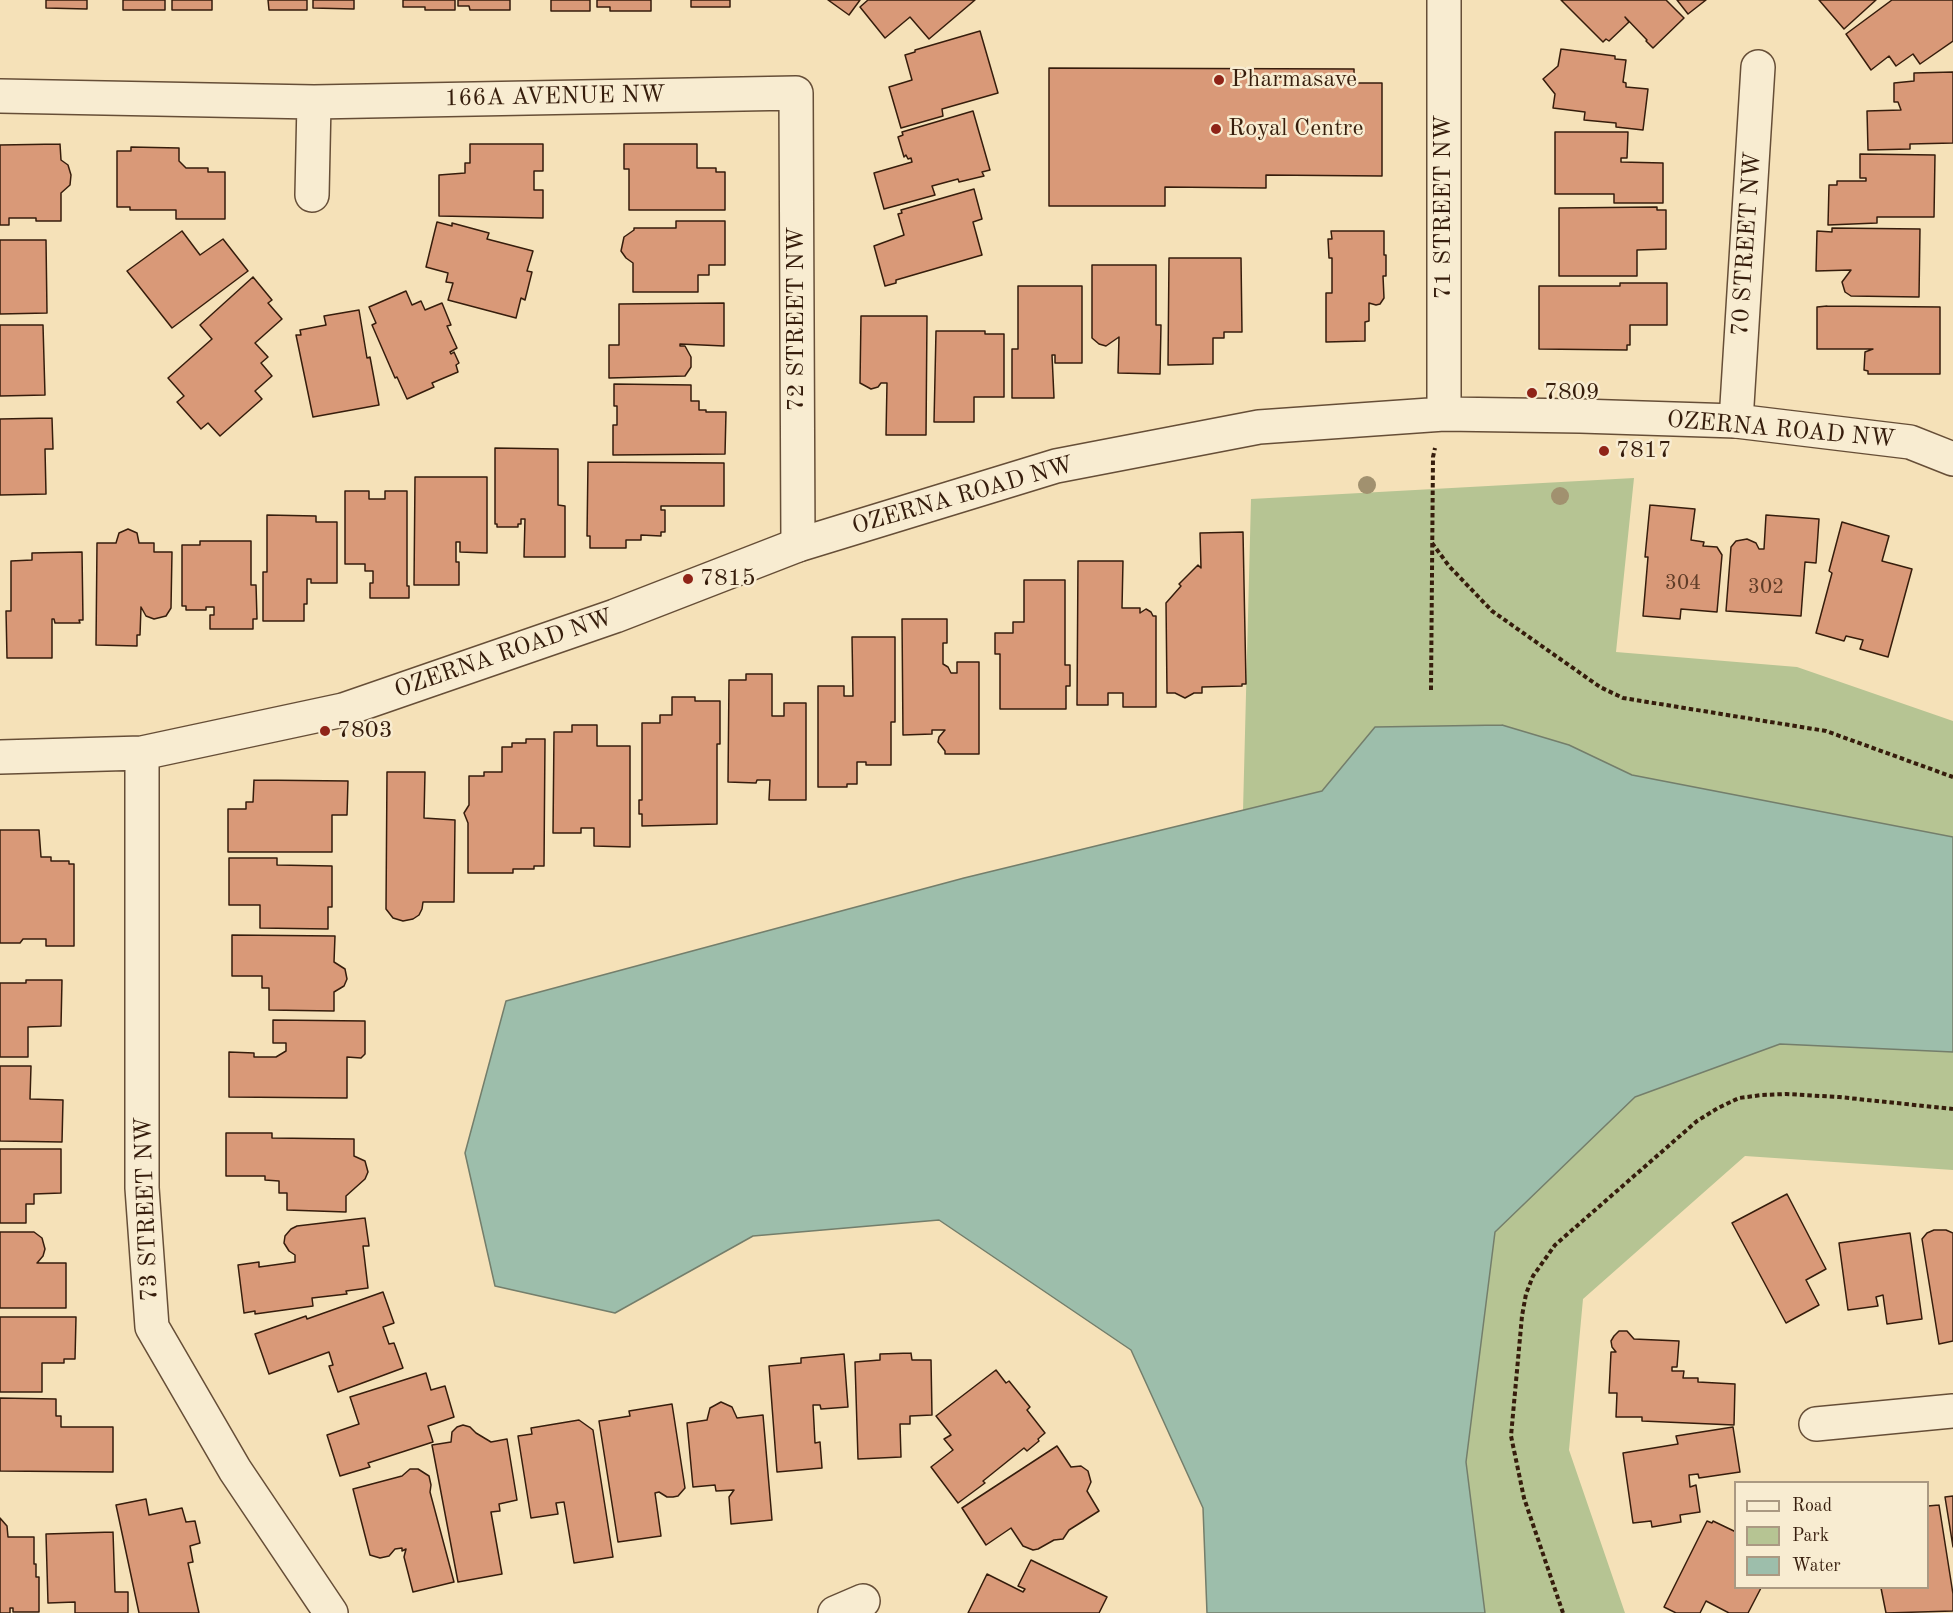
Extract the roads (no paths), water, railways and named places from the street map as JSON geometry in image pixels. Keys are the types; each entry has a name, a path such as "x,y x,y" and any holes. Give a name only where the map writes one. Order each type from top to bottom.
{"street":[{"name":"71 STREET NW","path":"1444,0 1444,414"},
{"name":"70 STREET NW","path":"1736,422 1758,67"},
{"name":"166A AVENUE NW","path":"0,96 314,102 796,93"},
{"name":"72 STREET NW","path":"796,93 798,545"},
{"path":"312,195 314,102"},
{"name":"OZERNA ROAD NW","path":"0,757 142,753 343,710 615,616 798,545 1056,466 1259,428 1444,414 1736,422 1910,442 1953,459"},
{"name":"73 STREET NW","path":"142,753 142,1188 152,1327 235,1470 331,1613"},
{"path":"1816,1424 1953,1411"}],"water":[{"path":"1502,725 1569,745 1632,775 1953,837 1953,1052 1780,1044 1635,1097 1495,1232 1466,1462 1485,1613 1207,1613 1203,1508 1131,1350 939,1220 753,1236 615,1313 495,1286 465,1153 506,1001 964,878 1322,791 1375,727"}],"place":[{"name":"Pharmasave","path":"1219,80"},
{"name":"Royal Centre","path":"1216,129"},
{"name":"7809","path":"1532,393"},
{"name":"7817","path":"1604,451"},
{"name":"7815","path":"688,579"},
{"name":"7803","path":"325,731"}]}
